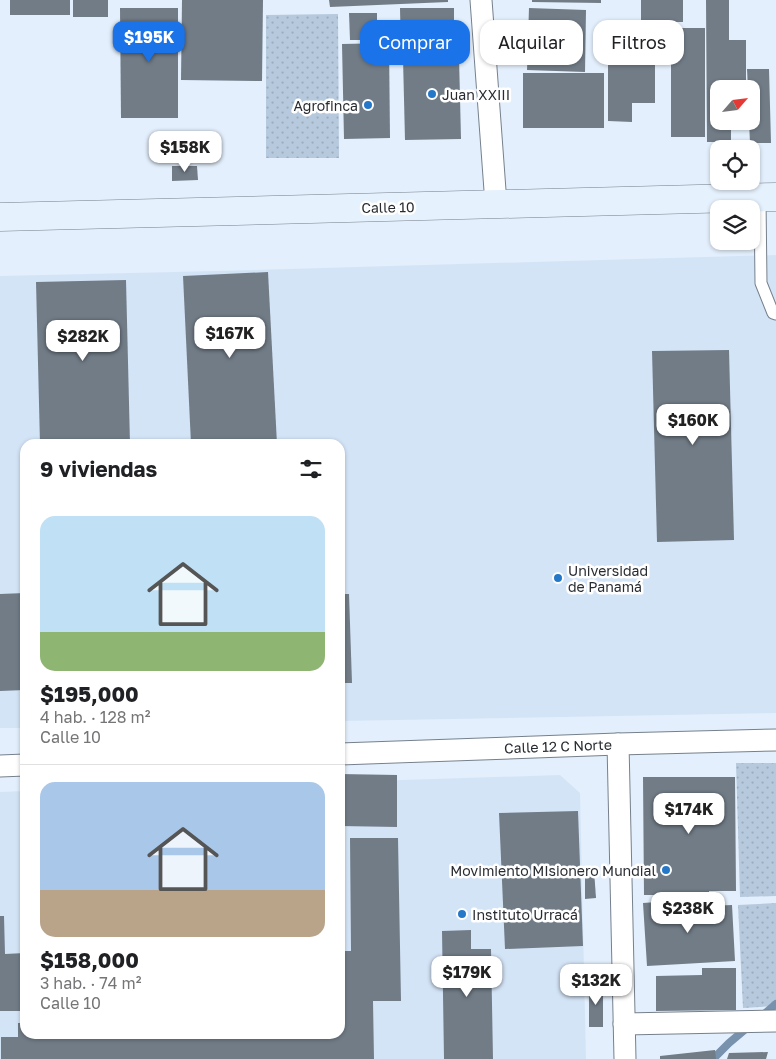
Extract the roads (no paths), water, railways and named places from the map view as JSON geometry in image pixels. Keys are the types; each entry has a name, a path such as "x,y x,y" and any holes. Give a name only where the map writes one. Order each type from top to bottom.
{"main road":[{"name":"Calle 10","path":"0,217 768,198"}],"street":[{"path":"480,0 496,204"},
{"name":"Calle 12 C Norte","path":"345,754 776,740"},
{"path":"618,744 625,1059"},
{"path":"0,766 20,765"},
{"path":"624,1024 776,1021"}],"lane":[{"path":"768,198 761,283 773,313 776,314"}],"waterway":[{"path":"762,1016 776,1004"},
{"path":"713,1059 748,1027"}],"place":[{"name":"Juan XXIII","path":"432,94"},
{"name":"Agrofinca","path":"368,105"},
{"name":"Universidad de Panamá","path":"558,578"},
{"name":"Movimiento MIsionero Mundial","path":"666,870"},
{"name":"Instituto Urracá","path":"462,914"}]}
